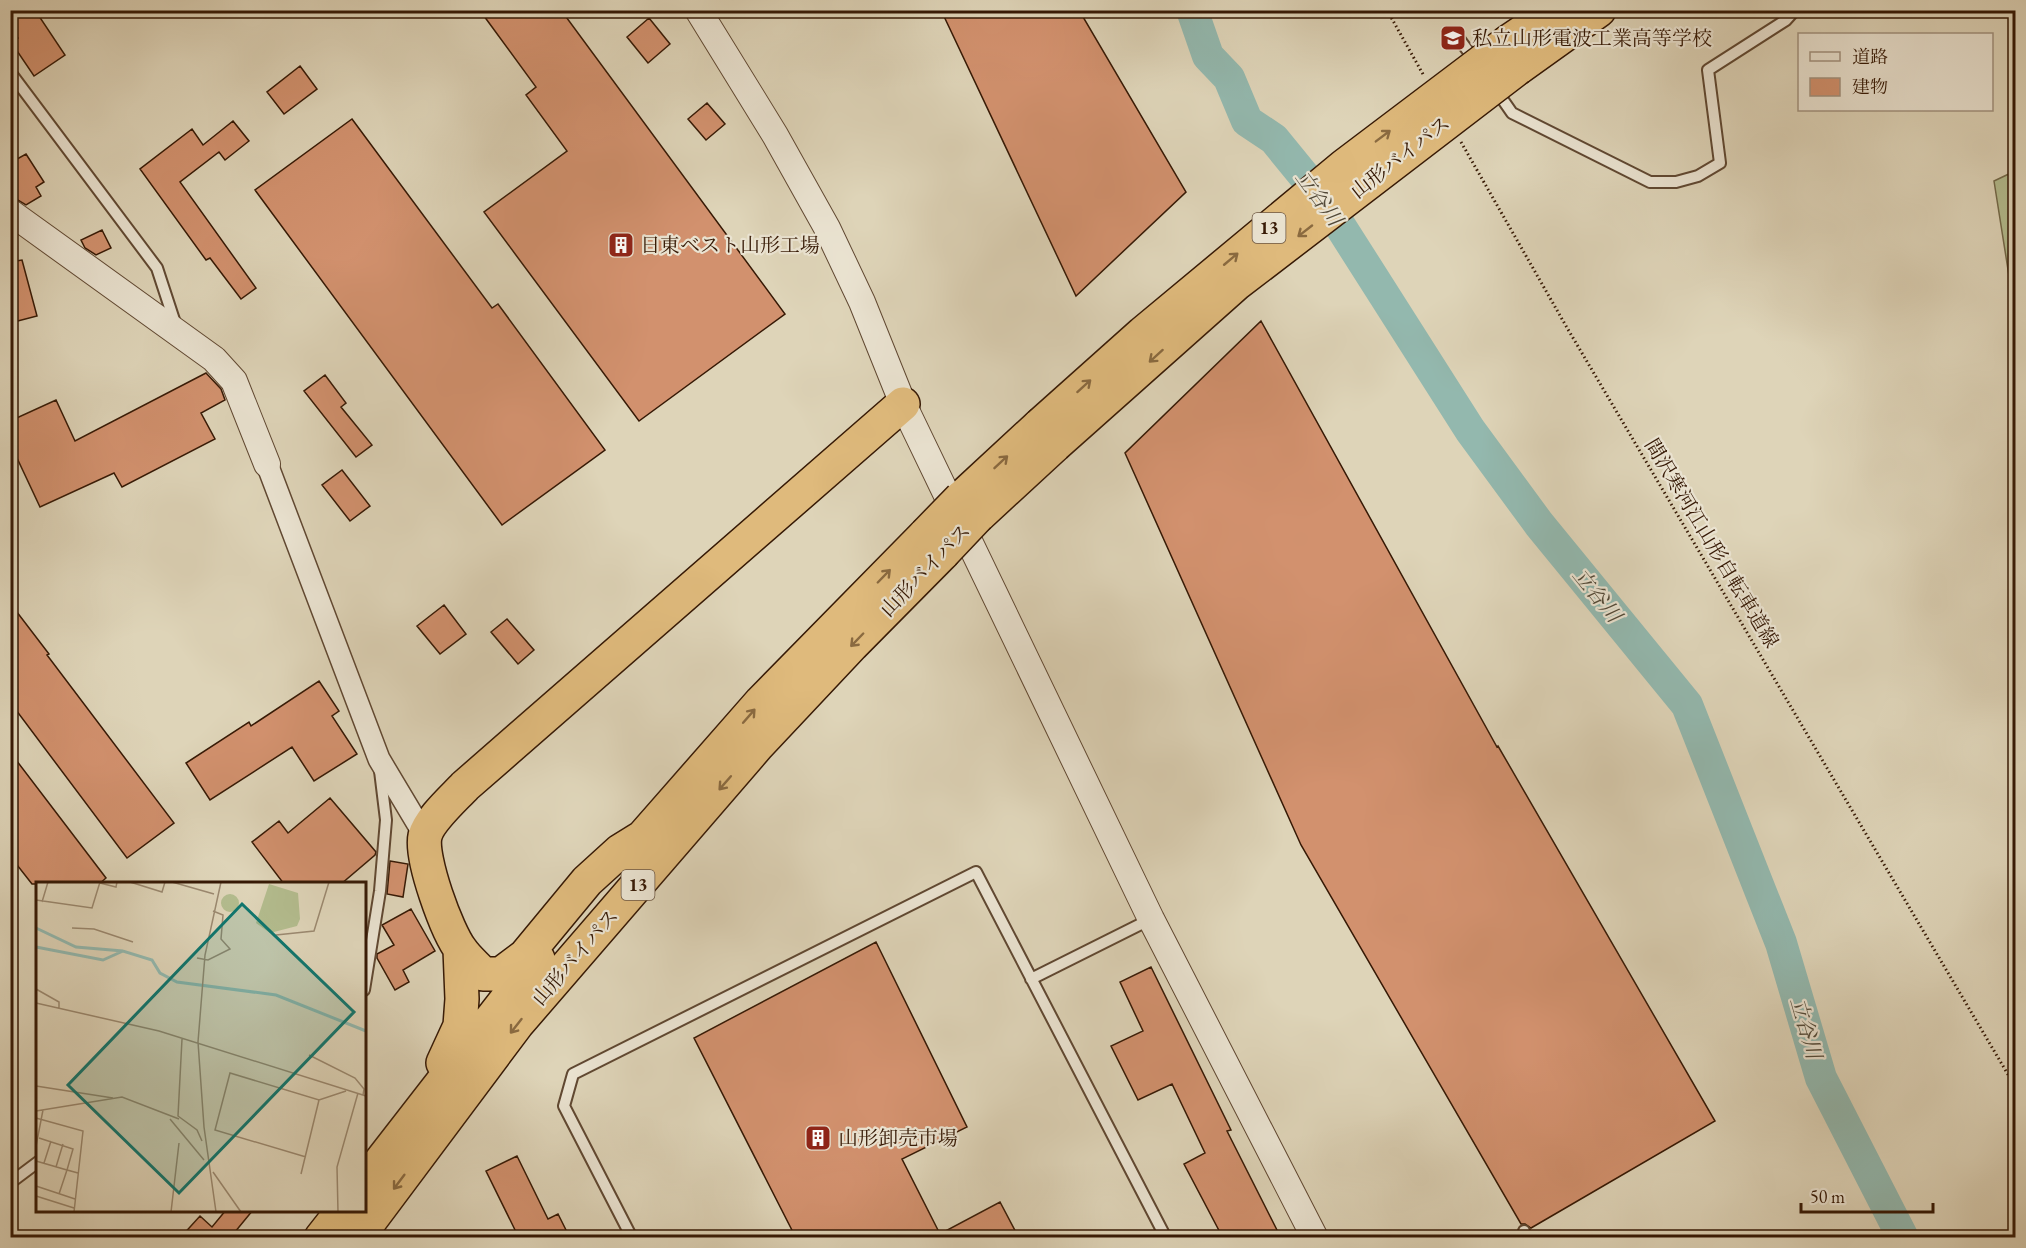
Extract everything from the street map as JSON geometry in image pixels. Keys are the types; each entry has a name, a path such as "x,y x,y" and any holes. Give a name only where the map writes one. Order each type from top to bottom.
{"highway":[{"name":"山形バイパス","path":"366,1180 568,920 761,702 1048,435 1236,284 1513,55 1555,10"},
{"name":"山形バイパス","path":"1513,55 1599,10"},
{"path":"641,838 620,851 587,881 525,956 501,974 483,974 460,949 440,906 426,862 425,836 438,814 465,786 903,404"},
{"name":"山形バイパス","path":"357,1238 525,1015 757,746 852,645 934,543"},
{"path":"366,1164 439,1071 451,1049 460,1026 462,999 460,949"}],"street":[{"path":"698,10 775,135 827,228 862,302 903,404 1151,920 1315,1238"},
{"path":"10,212 214,359 234,381 379,759 425,836"}],"lane":[{"path":"1457,36 1512,113 1650,182 1676,182 1698,176 1720,163 1708,70 1786,20 1795,10"},
{"path":"10,72 157,268 178,334"},
{"path":"366,978 380,891 386,820 379,759"},
{"path":"632,1238 564,1106 573,1074 976,873 1166,1238"},
{"path":"1031,979 1151,920"},
{"path":"10,1182 36,1163"}],"path":[{"path":"1387,10 1424,76"},
{"name":"間沢寒河江山形自転車道線","path":"1458,136 1572,337 2016,1088"}],"green space":[{"path":"2015,171 2015,314 1994,181"}],"building":[{"path":"10,10 35,10 65,55 34,76 11,42 18,38 10,27"},
{"path":"491,10 561,10 785,314 639,421 484,212 567,151 526,95 536,87 484,16"},
{"path":"941,10 1079,10 1186,192 1076,296"},
{"path":"649,18 670,44 648,63 627,37"},
{"path":"300,66 317,89 284,114 267,92"},
{"path":"707,103 725,124 706,140 688,119"},
{"path":"352,119 492,308 498,304 605,450 502,525 255,190"},
{"path":"233,121 249,141 225,160 219,152 180,182 256,288 241,299 210,258 206,260 140,169 192,129 203,145"},
{"path":"26,154 44,182 36,187 41,196 26,205 16,199 10,189 10,163"},
{"path":"102,230 111,248 96,255 85,248 81,240"},
{"path":"22,260 37,316 10,323 10,262"},
{"path":"1261,321 1497,747 1715,1121 1531,1228 1521,1224 1301,845 1125,453"},
{"path":"206,373 221,389 225,400 201,413 215,439 122,487 114,473 40,507 10,443 10,421 56,400 75,441"},
{"path":"325,375 346,403 341,407 372,445 356,457 304,391"},
{"path":"342,470 370,506 350,521 322,485"},
{"path":"10,603 174,823 127,858 10,702"},
{"path":"444,605 466,634 440,654 417,626"},
{"path":"507,619 534,650 518,664 491,632"},
{"path":"319,681 339,711 332,716 357,754 314,781 292,747 210,800 186,763 249,722 251,726"},
{"path":"10,752 106,878 101,882 36,882 32,884 10,856"},
{"path":"330,798 376,852 343,882 282,882 252,842 279,821 288,833"},
{"path":"390,861 408,864 403,897 387,894"},
{"path":"411,909 435,951 403,970 409,982 395,990 377,958 377,954 394,945 382,925"},
{"name":"山形卸売市場","path":"876,942 967,1127 902,1159 940,1234 1000,1202 1019,1238 796,1238 694,1038"},
{"path":"1151,967 1231,1130 1227,1131 1281,1238 1223,1238 1184,1164 1205,1153 1172,1084 1138,1100 1111,1046 1143,1031 1120,982"},
{"path":"517,1156 548,1219 558,1214 570,1238 519,1238 486,1171"},
{"path":"224,1212 251,1212 230,1238 180,1238 200,1216 212,1227"}],"waterway":[{"name":"立谷川","path":"1192,10 1208,56 1229,78 1247,121 1274,139 1323,199 1470,430 1539,524 1687,705 1781,943 1821,1078 1903,1238"}],"place":[{"name":"私立山形電波工業高等学校","path":"1453,38"},
{"name":"日東ベスト山形工場","path":"621,245"},
{"name":"山形卸売市場","path":"818,1138"}]}
